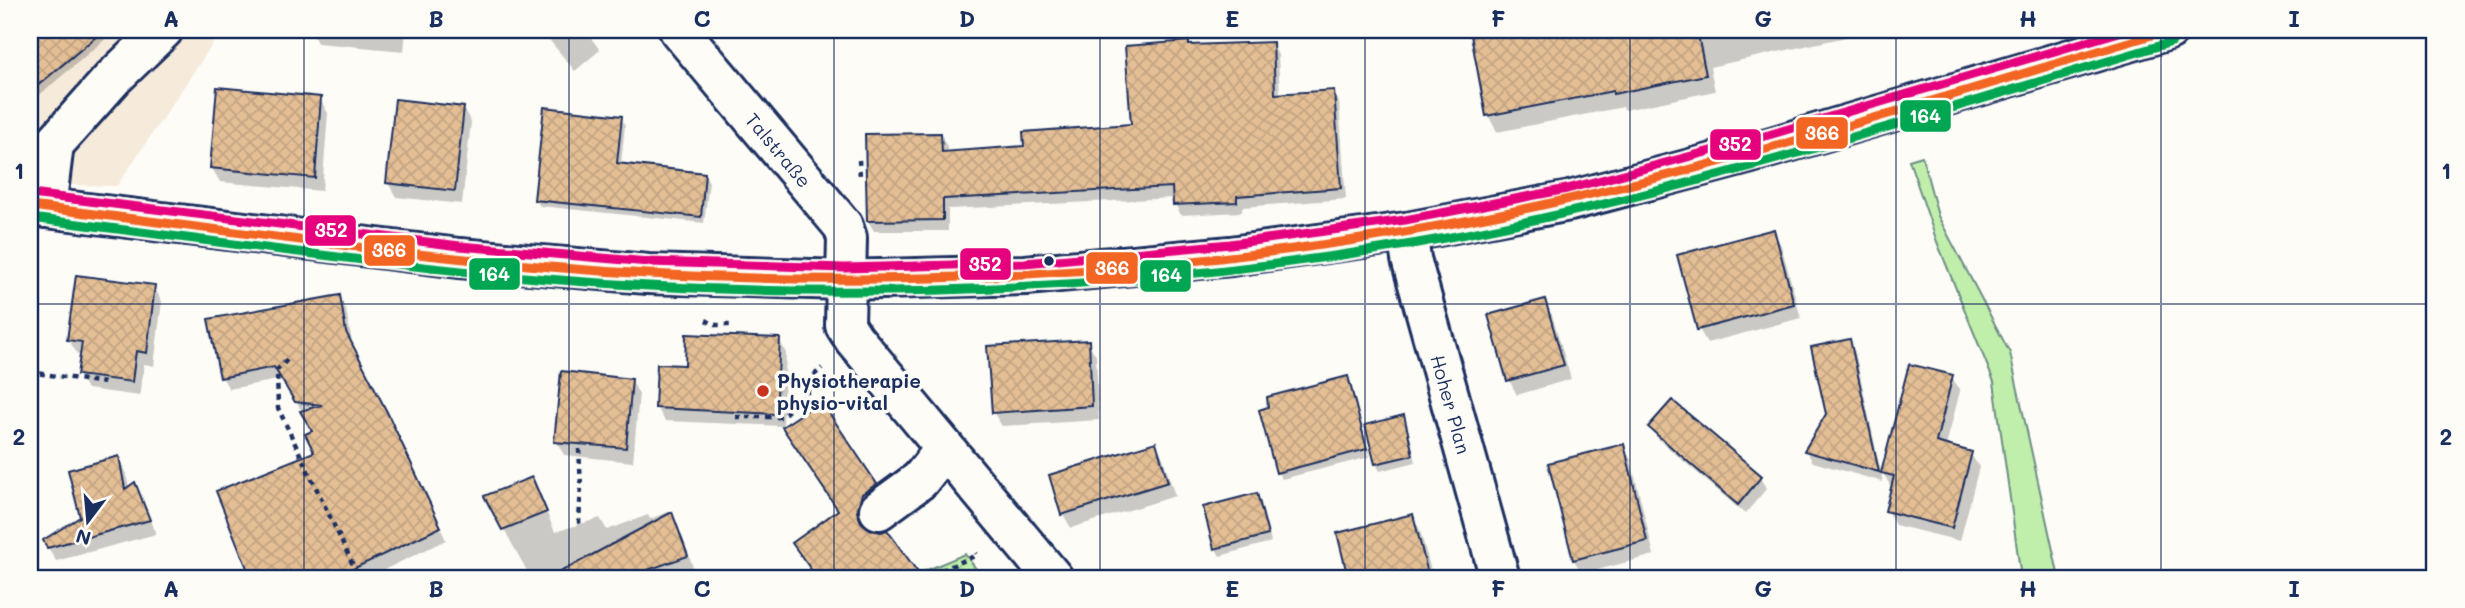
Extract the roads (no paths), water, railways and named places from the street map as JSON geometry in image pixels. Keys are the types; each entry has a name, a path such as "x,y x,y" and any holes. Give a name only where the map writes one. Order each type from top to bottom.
{"street":[{"path":"163,30 113,78 54,144 38,207 459,258 648,274 845,280 1050,273 1231,256 1408,232 1570,201 1643,182 1751,153 2169,30"},
{"name":"Talstraße","path":"679,30 844,226 847,238 845,325 944,450"},
{"name":"Hoher Plan","path":"1408,232 1411,259 1500,578"},
{"path":"879,493 920,480 944,450 1053,578"}],"place":[{"name":"Physiotherapie physio-vital","path":"763,391"}]}
